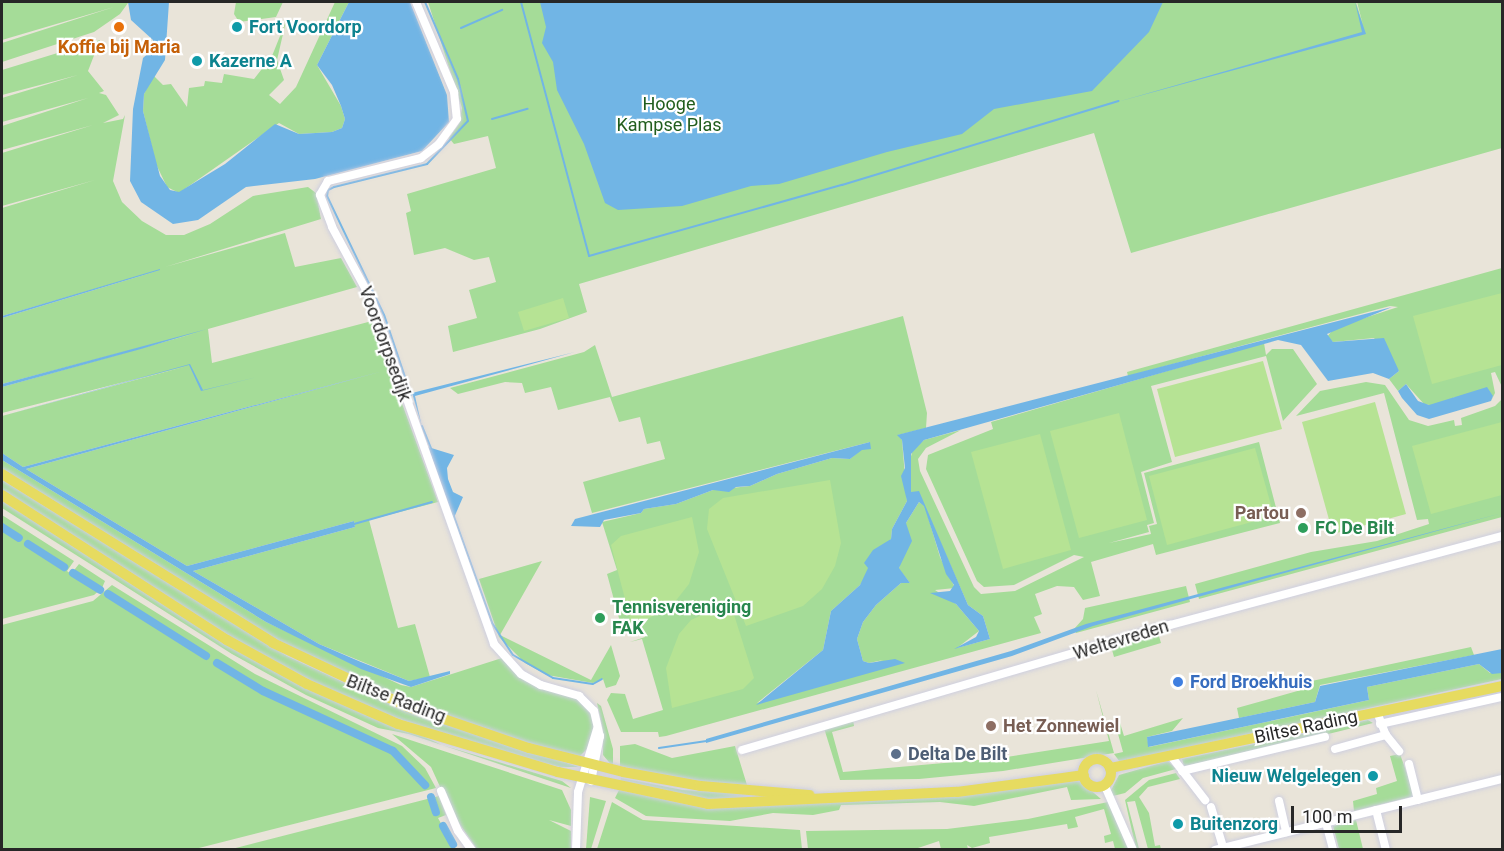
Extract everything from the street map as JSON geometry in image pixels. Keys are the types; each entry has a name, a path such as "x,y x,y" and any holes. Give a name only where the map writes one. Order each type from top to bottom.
{"main road":[{"name":"Biltse Rading","path":"2,474 223,615 318,667 406,706 529,748 591,764 700,786 837,798"},
{"name":"Biltse Rading","path":"2,495 227,640 337,699 435,736 586,779 708,804 957,792 1084,775"},
{"name":"Biltse Rading","path":"1110,768 1503,686"},
{"path":"1094,759 1104,760 1110,768 1110,777 1104,784 1089,784 1084,775 1086,765 1094,759"}],"street":[{"name":"Voordorpsedijk","path":"416,2 454,92 457,119 439,144 421,158 328,181 320,195 332,227 372,301 494,644 521,674 541,685 579,696 594,711 600,736 586,779 576,849"},
{"name":"Weltevreden","path":"742,750 1159,628 1503,536"},
{"path":"1380,724 1503,698"},
{"path":"1377,712 1386,735 1399,751"},
{"path":"1335,749 1386,735"},
{"path":"1182,771 1324,737"},
{"path":"1171,756 1208,804 1219,848 1503,779"},
{"path":"1409,764 1418,800"},
{"path":"1104,784 1133,849"},
{"path":"441,791 458,831 472,849"},
{"path":"1279,801 1286,832"},
{"path":"1376,810 1386,849"},
{"path":"1326,823 1333,849"}],"green space":[{"path":"2,2 128,3 120,14 94,32 2,62 2,43 114,7 2,40"},
{"path":"236,2 283,2 276,17 239,22 234,14"},
{"path":"335,2 349,2 317,65 341,106 345,119 342,128 332,132 299,134 279,123 179,193 167,187 156,164 143,111 144,94 153,75 163,85 171,84 187,107 189,88 204,86 205,81 222,83 224,74 254,79 272,56 286,21 277,60 284,80 269,95 280,104 296,87"},
{"path":"428,2 1356,2 1363,25 1357,2 1502,2 1502,148 1131,253 1094,133 579,284 587,312 540,329 453,352 448,326 477,318 469,290 496,282 489,257 474,260 445,248 414,255 406,213 411,211 407,194 496,168 488,136 454,144 449,138 459,124 462,108"},
{"path":"100,40 88,71 104,91 99,93 106,95 119,115 103,123 123,119 125,115 113,181 122,202 142,221 166,235 184,235 210,224 253,196 308,187 316,193 321,219 165,267 285,233 295,267 341,258 357,287 208,329 212,363 372,321 438,502 369,520 398,628 415,624 430,677 409,681 319,644 193,571 355,527 354,521 187,566 26,469 383,371 23,467 2,453 2,416 187,366 2,413 2,387 196,333 2,384 2,318 160,270 2,316 2,208 95,180 2,206 2,153 93,125 2,150 2,126 88,98 2,122 2,98 78,75 2,95 2,70"},
{"path":"1502,268 1502,387 1495,372 1491,373 1495,393 1491,401 1493,396 1455,397 1435,406 1424,404 1406,384 1398,391 1389,379 1399,371 1374,338 1333,342 1327,337 1334,328 1398,307 1390,306 1128,376 1127,372"},
{"path":"1502,293 1502,365 1432,384 1413,316"},
{"path":"563,298 569,318 524,331 518,312"},
{"path":"903,316 927,413 926,428 898,435 902,440 907,501 892,529 891,539 860,585 831,611 823,650 757,703 883,660 869,663 863,661 857,639 863,622 876,605 901,583 910,583 899,569 906,523 919,502 923,505 911,493 910,460 913,449 924,440 961,430 926,448 918,459 920,471 974,587 981,594 1015,591 1084,557 1074,555 1014,585 984,587 977,581 926,469 928,455 993,429 991,422 1264,343 1266,355 1272,349 1293,349 1317,384 1283,421 1266,356 1151,386 1172,462 1141,472 1154,523 1147,525 1149,532 1109,543 1151,534 1149,526 1157,524 1144,473 1259,442 1280,523 1156,555 1153,544 1091,562 1100,596 1083,600 1074,587 1057,586 1035,594 1042,614 1034,617 1041,633 659,737 658,732 621,732 607,700 611,693 625,694 633,719 663,710 642,639 630,642 645,637 642,628 623,633 607,574 617,570 602,522 641,513 644,509 676,504 713,490 750,486 777,474 832,458 850,459 870,442 592,513 583,482 665,459 660,441 647,444 640,417 619,422 610,397 558,410 551,387 525,393 522,383 505,382 458,394 450,388 584,352 595,345 612,397","holes":["926,510 968,605 983,616 990,639 957,648 979,631 956,604 935,590 955,588 940,557"]},
{"path":"1263,361 1282,429 1175,457 1157,389"},
{"path":"1366,382 1385,385 1409,420 1428,426 1454,420 1455,426 1462,425 1461,418 1495,406 1502,399 1502,517 1199,599 1195,584 1311,552 1377,541 1429,524 1428,519 1417,520 1384,393 1296,416 1320,391"},
{"path":"1375,402 1406,514 1333,534 1302,422"},
{"path":"1119,413 1147,520 1079,538 1050,431"},
{"path":"1502,422 1502,495 1431,514 1412,446"},
{"path":"1040,434 1071,550 1003,569 971,452"},
{"path":"1255,448 1274,516 1167,545 1149,476"},
{"path":"2,460 266,622 401,685 411,687 502,658 512,669 577,699 591,714 595,725 589,747 580,756 561,754 420,707 285,646 2,469"},
{"path":"2,480 287,656 399,708 579,767 560,767 468,743 349,701 236,640 2,490"},
{"path":"830,480 841,543 835,566 822,589 803,606 746,626 707,529 709,509 723,498"},
{"path":"2,501 253,658 442,745 409,734 378,728 306,695 232,654 2,508"},
{"path":"2,515 74,561 67,571 71,574 79,564 105,581 102,588 94,595 2,619"},
{"path":"692,517 699,552 689,584 670,608 632,626 611,545 621,536"},
{"path":"542,561 500,635 591,680 611,645 620,676 616,685 606,688 603,679 593,683 547,675 525,663 499,637 479,579"},
{"path":"112,585 255,674 402,746 425,768 436,788 195,849 2,849 2,625 93,601"},
{"path":"1186,586 1190,602 1076,633 1074,629 1083,619 1085,608"},
{"path":"730,602 754,678 743,689 672,708 666,668 679,634 691,620"},
{"path":"1158,633 1161,643 1114,657 1111,646"},
{"path":"1471,647 1474,655 1320,685 1315,702 1239,718 1237,708 1308,688 1307,682"},
{"path":"1479,664 1490,673 1502,673 1502,679 1120,762 1114,754 1123,752 1115,723 1120,723 1124,736 1183,718 1172,731 1147,737 1149,747 1369,700 1367,687"},
{"path":"1096,690 1114,753 1003,771 919,779 840,780 824,728 853,719 854,726 832,732 843,772 1000,758 1109,741"},
{"path":"597,703 601,706 613,749 613,767 603,755 603,730"},
{"path":"1368,720 1373,723 1251,753 1184,766 1182,759"},
{"path":"392,734 562,790 571,810 571,826 549,820 571,831 571,849 477,849 452,813 431,767"},
{"path":"635,744 672,758 735,746 747,785 696,782 620,766 620,746"},
{"path":"442,745 562,781 571,788"},
{"path":"1400,754 1415,796 1354,811 1353,801 1377,794 1376,788 1397,781 1390,756"},
{"path":"1168,761 1176,769 1143,778 1125,793 1113,796 1110,792 1119,775"},
{"path":"1176,773 1180,779 1148,787 1139,797 1149,813 1155,846 1160,845 1161,849 1148,849 1135,801 1127,802 1139,849 1136,849 1125,800 1149,780"},
{"path":"621,778 683,790 795,796 710,801 620,785"},
{"path":"1080,781 1101,799 1071,800 1067,787 974,806 940,802 841,805 839,810 813,815 773,813 730,821 646,816 615,798 619,790 690,805"},
{"path":"439,796 446,815 438,818 455,849 228,850"},
{"path":"590,797 606,801 591,849 586,849"},
{"path":"612,802 643,820 800,830 802,849 597,849"},
{"path":"1108,802 1131,849 1115,849 1113,841 1105,843 1104,836 1111,834 1104,809 1075,817 1078,827 1068,829 1067,824 989,837 990,843 972,848 967,845 968,849 941,849 939,841 915,849 808,849 806,831 947,829 1028,819"},
{"path":"1356,820 1363,849 1339,849 1333,826"}],"water":[{"path":"128,2 169,2 165,60 144,94 143,111 160,176 170,190 179,192 225,164 275,124 299,134 332,132 342,128 345,119 341,106 332,85 317,65 349,2 410,2 447,95 449,122 422,151 315,179 246,187 198,220 173,224 141,202 130,181 133,109 143,58 152,50 153,40 131,20"},
{"name":"Hooge Kampse Plas","path":"540,2 1163,2 1149,32 1092,91 994,109 962,134 887,152 779,184 751,186 682,206 618,210 605,203 584,144 557,90 553,62 542,43 546,27"},
{"path":"1355,2 1366,34 1117,102 1362,32"},
{"path":"160,270 2,318 2,316"},
{"path":"1392,307 1327,334 1333,342 1384,338 1399,371 1389,379 1373,373 1328,381 1301,345 1278,340 924,440 911,454 911,492 919,491 968,605 983,616 990,639 954,649 976,637 979,631 956,604 930,593 950,591 954,585 946,574 924,506 919,502 906,523 912,541 899,568 910,583 901,583 876,605 863,622 857,639 863,661 869,663 895,659 905,663 756,705 823,650 831,611 860,585 868,568 864,563 873,550 891,539 892,529 907,501 901,476 905,468 902,440 897,435"},
{"path":"207,329 141,349 2,387 2,384"},
{"path":"575,352 415,396 422,427 412,393"},
{"path":"190,364 203,390 269,374 201,391 189,365 2,416"},
{"path":"383,371 26,469 187,566 354,521 355,527 193,571 319,644 409,681 450,671 450,674 411,687 361,669 266,622 2,460 2,453 23,467"},
{"path":"1406,384 1418,401 1429,405 1487,387 1493,396 1491,401 1429,419 1417,415 1402,398 1398,391"},
{"path":"870,442 871,449 862,450 850,459 832,458 777,474 750,486 736,487 729,492 713,490 676,504 644,509 641,513 604,520 600,527 571,526 575,519"},
{"path":"428,447 454,455 447,468 448,479 453,492 463,497 453,520"},
{"path":"1502,513 1093,626 1012,656 706,743 706,739 1011,651 1086,624"},
{"path":"1502,649 1502,673 1492,674 1479,664 1367,687 1369,700 1148,747 1147,737 1315,702 1320,686"}],"waterway":[{"path":"411,395 384,315 327,196 328,190 334,187 427,164 468,121 458,79 425,2"},
{"path":"521,2 589,256 842,185 1119,101"},
{"path":"461,28 502,10"},
{"path":"492,119 528,109"},
{"path":"422,426 432,451"},
{"path":"354,524 432,502"},
{"path":"453,514 492,623 513,655 553,678 593,684 602,679"},
{"path":"2,527 19,538"},
{"path":"28,544 64,567"},
{"path":"73,573 100,590"},
{"path":"108,594 206,656"},
{"path":"217,663 263,691 393,751 425,785"},
{"path":"659,748 706,741"},
{"path":"431,797 436,812"},
{"path":"443,826 453,844"}],"place":[{"name":"Koffie bij Maria","path":"119,27"},
{"name":"Fort Voordorp","path":"237,27"},
{"name":"Kazerne A","path":"197,61"},
{"name":"Partou","path":"1301,513"},
{"name":"FC De Bilt","path":"1303,528"},
{"name":"Tennisvereniging FAK","path":"600,618"},
{"name":"Ford Broekhuis","path":"1178,682"},
{"name":"Het Zonnewiel","path":"991,726"},
{"name":"Delta De Bilt","path":"896,754"},
{"name":"Nieuw Welgelegen","path":"1373,776"},
{"name":"Buitenzorg","path":"1178,824"}]}
